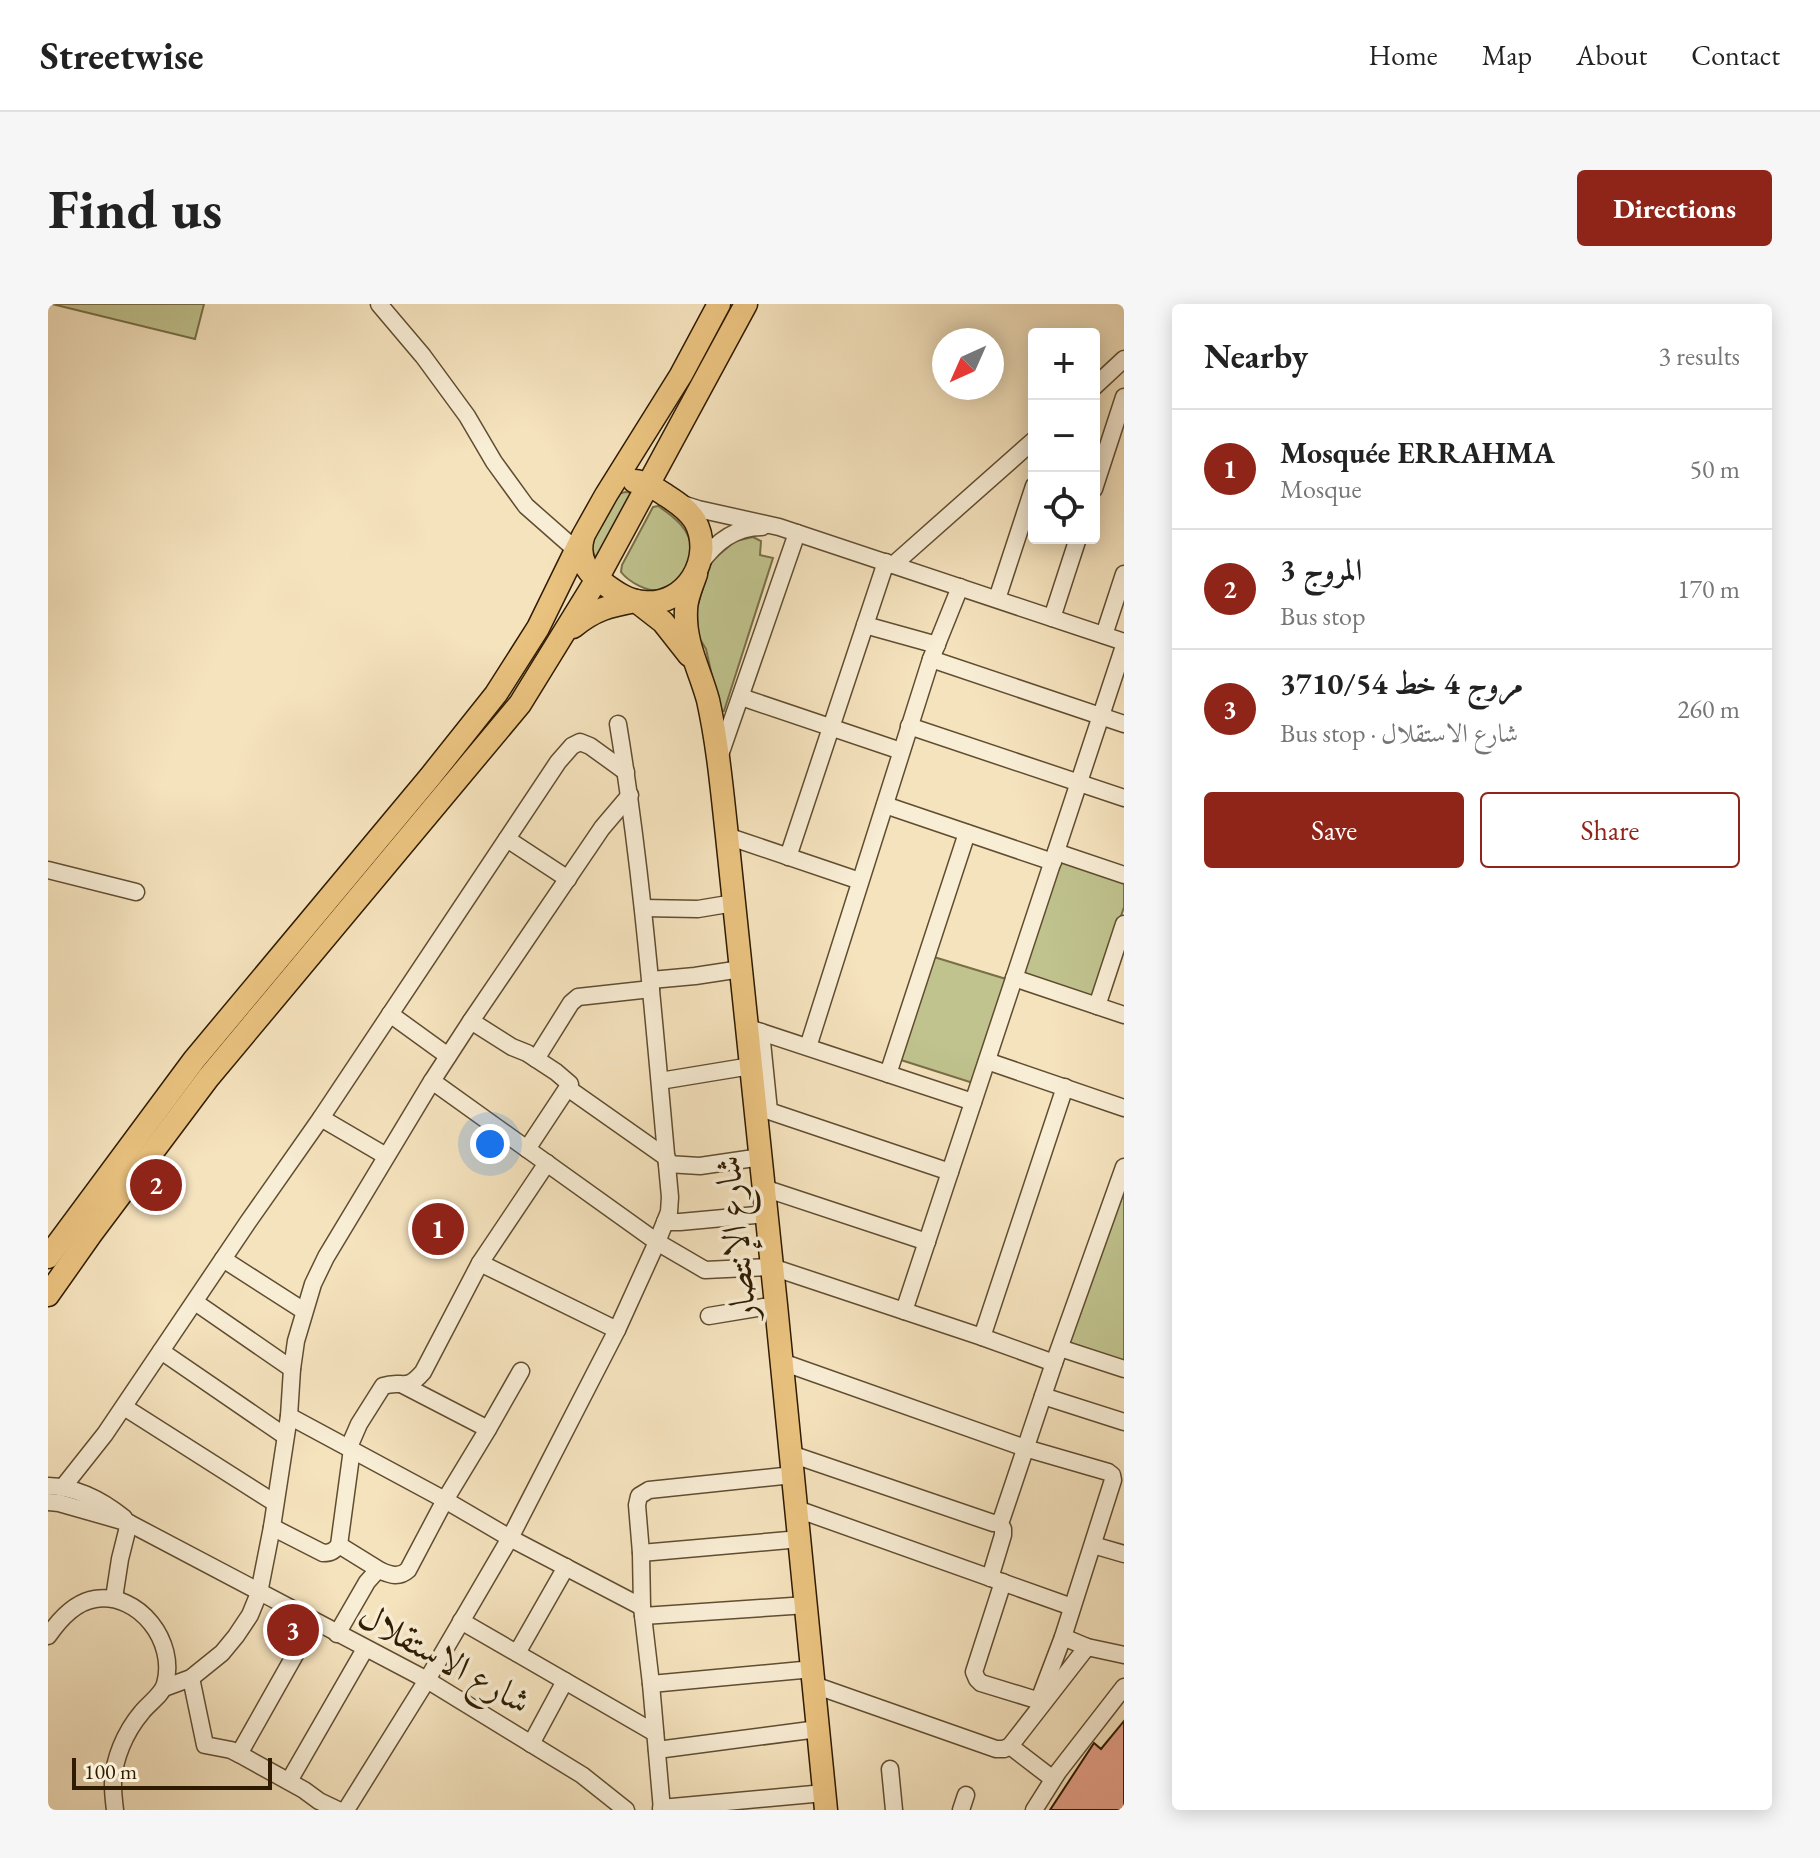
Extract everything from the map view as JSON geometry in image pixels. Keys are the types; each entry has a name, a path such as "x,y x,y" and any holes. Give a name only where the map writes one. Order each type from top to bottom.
{"main road":[{"path":"48,1257 194,1060 496,694 538,628 606,495 681,375 719,304"},
{"path":"48,1295 208,1078 520,704 597,579 746,304"},
{"path":"606,495 618,484 641,481 675,501 690,515 700,534 702,554 686,609 688,641 694,662"},
{"path":"580,543 582,558 589,572 621,596 636,601 652,603 673,597 682,591 698,569"},
{"path":"563,636 594,611 636,601 663,622 694,662"},
{"name":"شارع الإنتصار","path":"694,662 707,699 718,761 741,969 754,1030 751,1066 825,1802"}],"street":[{"path":"379,304 423,356 467,416 494,462 526,506 580,543"},
{"path":"1100,381 1124,359"},
{"path":"1100,389 1124,397 1100,472"},
{"path":"788,857 865,625 889,563 1028,445"},
{"path":"675,501 779,527 1124,644 904,1311"},
{"path":"997,599 1028,504"},
{"path":"698,569 716,545 735,532 751,527 779,527"},
{"path":"718,761 797,533"},
{"path":"1052,618 1076,544"},
{"path":"1104,635 1124,574"},
{"path":"808,1047 909,726 960,587"},
{"path":"865,625 1124,724"},
{"path":"741,697 901,751"},
{"path":"346,1810 510,1538 617,1330 669,1212 651,984 630,795 618,724"},
{"path":"909,726 1124,798"},
{"path":"56,1486 80,1468 124,1407 558,762 572,746 580,742 626,772"},
{"path":"115,1810 113,1785 118,1757 129,1729 164,1688 191,1678 222,1653 250,1615 259,1593 289,1416 292,1369 304,1311 326,1257 471,1021 602,828 630,795"},
{"path":"885,805 967,833 1124,875"},
{"path":"888,1074 967,833"},
{"path":"727,836 860,881"},
{"path":"507,839 568,879"},
{"path":"48,870 136,892"},
{"path":"643,908 698,909 734,903"},
{"path":"1097,1006 1124,924"},
{"path":"536,1059 571,1003 578,997 741,969"},
{"path":"1014,978 1124,1015"},
{"path":"390,1014 448,1056"},
{"path":"471,1021 536,1059 570,1084 527,1149"},
{"path":"950,1172 769,1111 754,1030 973,1102"},
{"path":"987,1061 1124,1108"},
{"path":"660,1081 751,1066"},
{"path":"432,1081 657,1242 705,1270 772,1267 982,1337 1124,1369"},
{"path":"982,1337 1065,1087"},
{"path":"569,1089 667,1161 700,1166 761,1157"},
{"path":"321,1118 386,1156"},
{"path":"403,1385 414,1382 423,1372 480,1263 547,1163"},
{"path":"825,1802 662,1809 642,1611 639,1496 649,1490 792,1465 993,1523 999,1522 1124,1167"},
{"path":"764,1188 927,1242"},
{"path":"665,1222 766,1214"},
{"path":"223,1259 304,1311"},
{"path":"480,1263 617,1330"},
{"path":"195,1302 292,1369"},
{"path":"709,1316 776,1305"},
{"path":"161,1351 285,1436"},
{"path":"782,1362 1025,1448 1112,1475 1093,1545 1041,1701"},
{"path":"339,1545 381,1571 395,1576 403,1575 521,1371"},
{"path":"272,1527 323,1553 331,1553 339,1545 350,1448 359,1424 383,1386 390,1383 403,1385 488,1429"},
{"path":"1043,1396 1124,1422"},
{"path":"124,1407 275,1503"},
{"path":"289,1416 642,1611 807,1605"},
{"path":"56,1486 102,1503 128,1523 114,1598"},
{"name":"شارع الاستقلال","path":"48,1502 128,1523 427,1680 582,1775 626,1810"},
{"path":"797,1509 1072,1607"},
{"path":"999,1522 1003,1535 996,1580 974,1672 981,1683 1041,1701"},
{"path":"641,1553 800,1539"},
{"path":"1093,1545 1124,1554"},
{"path":"517,1653 566,1567"},
{"path":"337,1634 367,1582 381,1571"},
{"path":"48,1636 65,1615 79,1604 93,1599 114,1598 138,1609 159,1636 166,1654 164,1688"},
{"path":"239,1754 314,1621"},
{"path":"461,1621 565,1681 656,1742 818,1729"},
{"path":"1063,1637 1087,1647 1124,1655"},
{"path":"651,1684 814,1677 996,1749 1004,1749 1010,1746 1041,1701 1087,1647"},
{"path":"289,1781 365,1649"},
{"path":"191,1678 205,1745 231,1750 338,1810"},
{"path":"531,1744 565,1681"},
{"path":"1034,1810 1053,1779 1124,1687"},
{"path":"1010,1746 1053,1779"},
{"path":"890,1769 894,1810"}],"green space":[{"path":"52,304 204,304 195,339"},
{"path":"633,493 596,558 591,549 596,528 618,494"},
{"path":"658,506 685,530 691,551 684,577 662,590 651,590 639,586 621,572 653,507"},
{"path":"753,537 761,541 760,555 773,558 724,711 720,712 706,649 698,636 697,608 714,559 735,541"},
{"path":"1062,859 1124,880 1124,907 1094,997 1023,973"},
{"path":"934,957 1006,979 973,1083 901,1060"},
{"path":"1124,1174 1124,1363 1067,1345"}],"building":[{"path":"1124,1721 1124,1810 1050,1810 1094,1743 1101,1749"}],"place":[{"name":"المروج 3","path":"156,1185"},
{"name":"Mosquée ERRAHMA","path":"438,1229"},
{"name":"مروج 4 خط 3710/54","path":"293,1630"}]}
